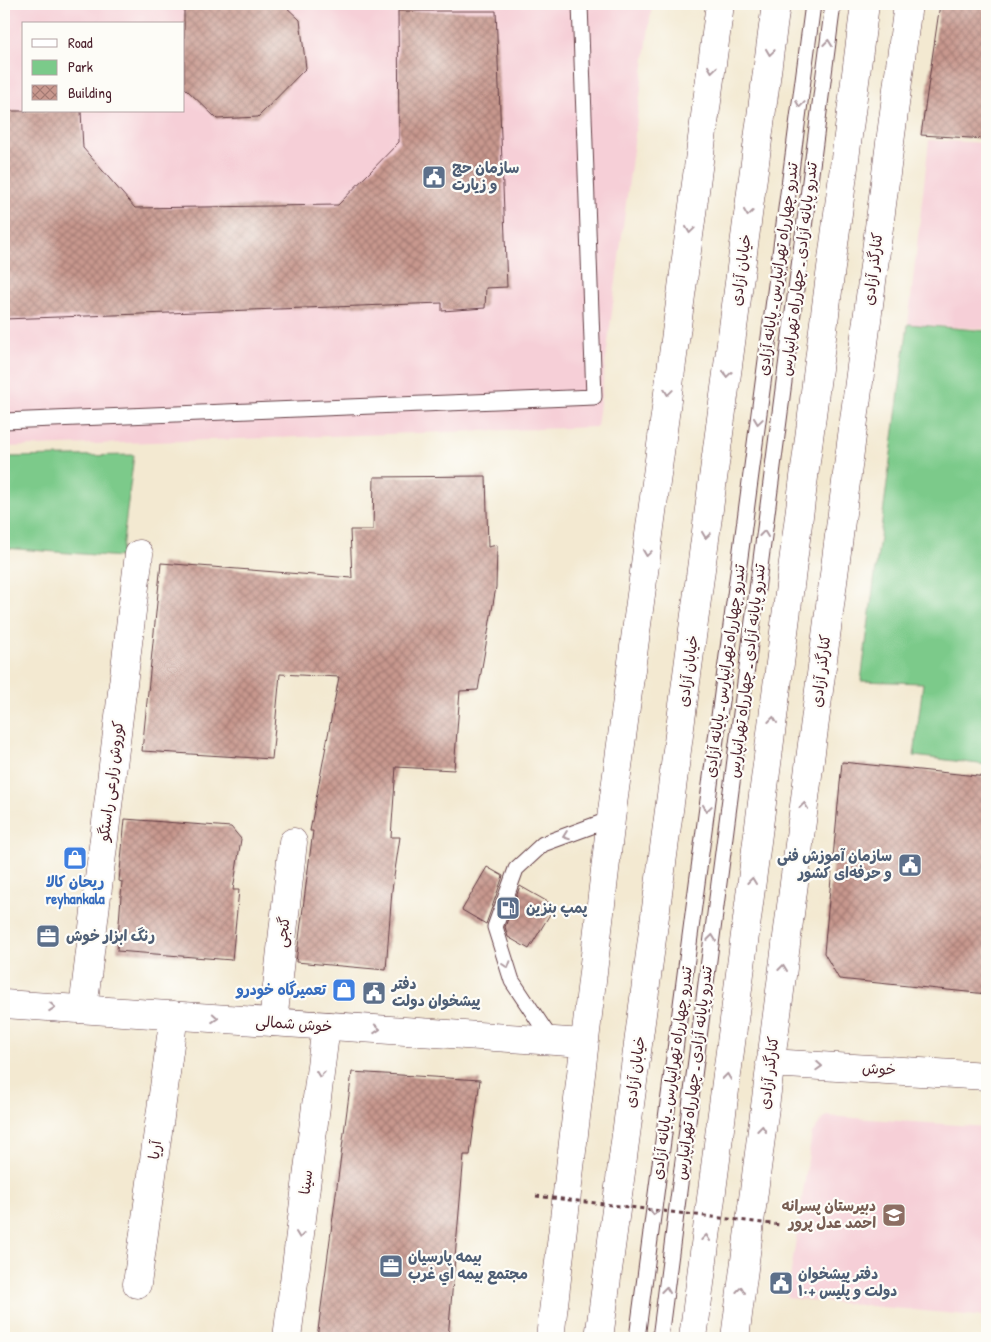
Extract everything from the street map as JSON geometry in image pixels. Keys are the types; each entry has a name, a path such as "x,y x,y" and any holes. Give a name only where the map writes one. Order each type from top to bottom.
{"main road":[{"path":"550,1338 611,819 720,4"},
{"name":"خیابان آزادی","path":"599,1338 776,4"},
{"path":"693,1338 865,4"},
{"name":"کنارگذر آزادی","path":"735,1338 908,4"},
{"name":"کوروش زارعی راستگو","path":"83,1009 139,554"},
{"name":"گنجی","path":"273,1022 293,842"},
{"name":"خوش شمالی","path":"4,1004 584,1043"},
{"name":"آریا","path":"137,1284 174,1015"},
{"name":"سینا","path":"287,1338 326,1026"},
{"name":"خوش","path":"770,1063 987,1076"}],"lane":[{"path":"4,421 594,397 580,4"},
{"name":"تندرو چهارراه تهرانپارس ـ پایانه آزادی","path":"637,1338 813,4"},
{"name":"تندرو پایانه آزادی ـ چهارراه تهرانپارس","path":"660,1338 833,4"},
{"path":"552,1041 512,982 495,927 516,869 542,844 611,819"}],"path":[{"path":"536,1196 780,1225"}],"shaded area":[{"path":"4,4 652,4 597,427 4,447"},
{"path":"929,140 987,143 987,329 908,324"},
{"name":"دبیرستان پسرانه احمد عدل پرور","path":"826,1116 987,1127 987,1317 787,1298 812,1133"}],"green space":[{"path":"908,324 987,331 987,765 914,756 923,683 861,681"},
{"path":"134,455 121,557 4,548 4,457"}],"building":[{"path":"184,4 283,4 300,20 306,68 258,117 217,119 185,88"},
{"path":"940,4 987,4 987,139 921,135"},
{"name":"سازمان حج و زیارت","path":"398,11 496,11 507,287 486,288 485,308 442,311 442,303 4,319 4,111 81,112 83,148 135,208 338,205 399,142"},
{"path":"486,476 488,547 497,545 496,587 478,690 460,691 454,770 396,767 391,837 400,837 392,890 386,970 296,962 313,831 310,831 339,677 280,674 272,759 142,751 161,563 352,578 350,530 373,530 374,477"},
{"name":"سازمان آموزش فنی و حرفه‌ای کشور","path":"842,762 987,777 987,994 839,979 824,953"},
{"path":"125,819 231,827 241,839 233,890 239,890 232,960 117,951 122,882 119,881"},
{"path":"487,867 503,876 486,924 462,910"},
{"path":"520,886 555,906 529,949 508,937 505,927"},
{"path":"352,1072 480,1080 470,1155 464,1155 448,1338 317,1338"}],"place":[{"name":"سازمان حج و زیارت","path":"434,177"},
{"name":"ریحان کالا reyhankala","path":"75,858"},
{"name":"سازمان آموزش فنی و حرفه‌ای کشور","path":"910,865"},
{"name":"پمپ بنزین","path":"508,908"},
{"name":"رنگ ابزار خوش","path":"48,936"},
{"name":"تعمیرگاه خودرو","path":"344,990"},
{"name":"دفتر پیشخوان دولت","path":"374,993"},
{"name":"دبیرستان پسرانه احمد عدل پرور","path":"894,1215"},
{"name":"بيمه پارسيان مجتمع بيمه اي غرب","path":"391,1266"},
{"name":"دفتر پیشخوان دولت و پلیس +۱۰","path":"781,1283"}]}
